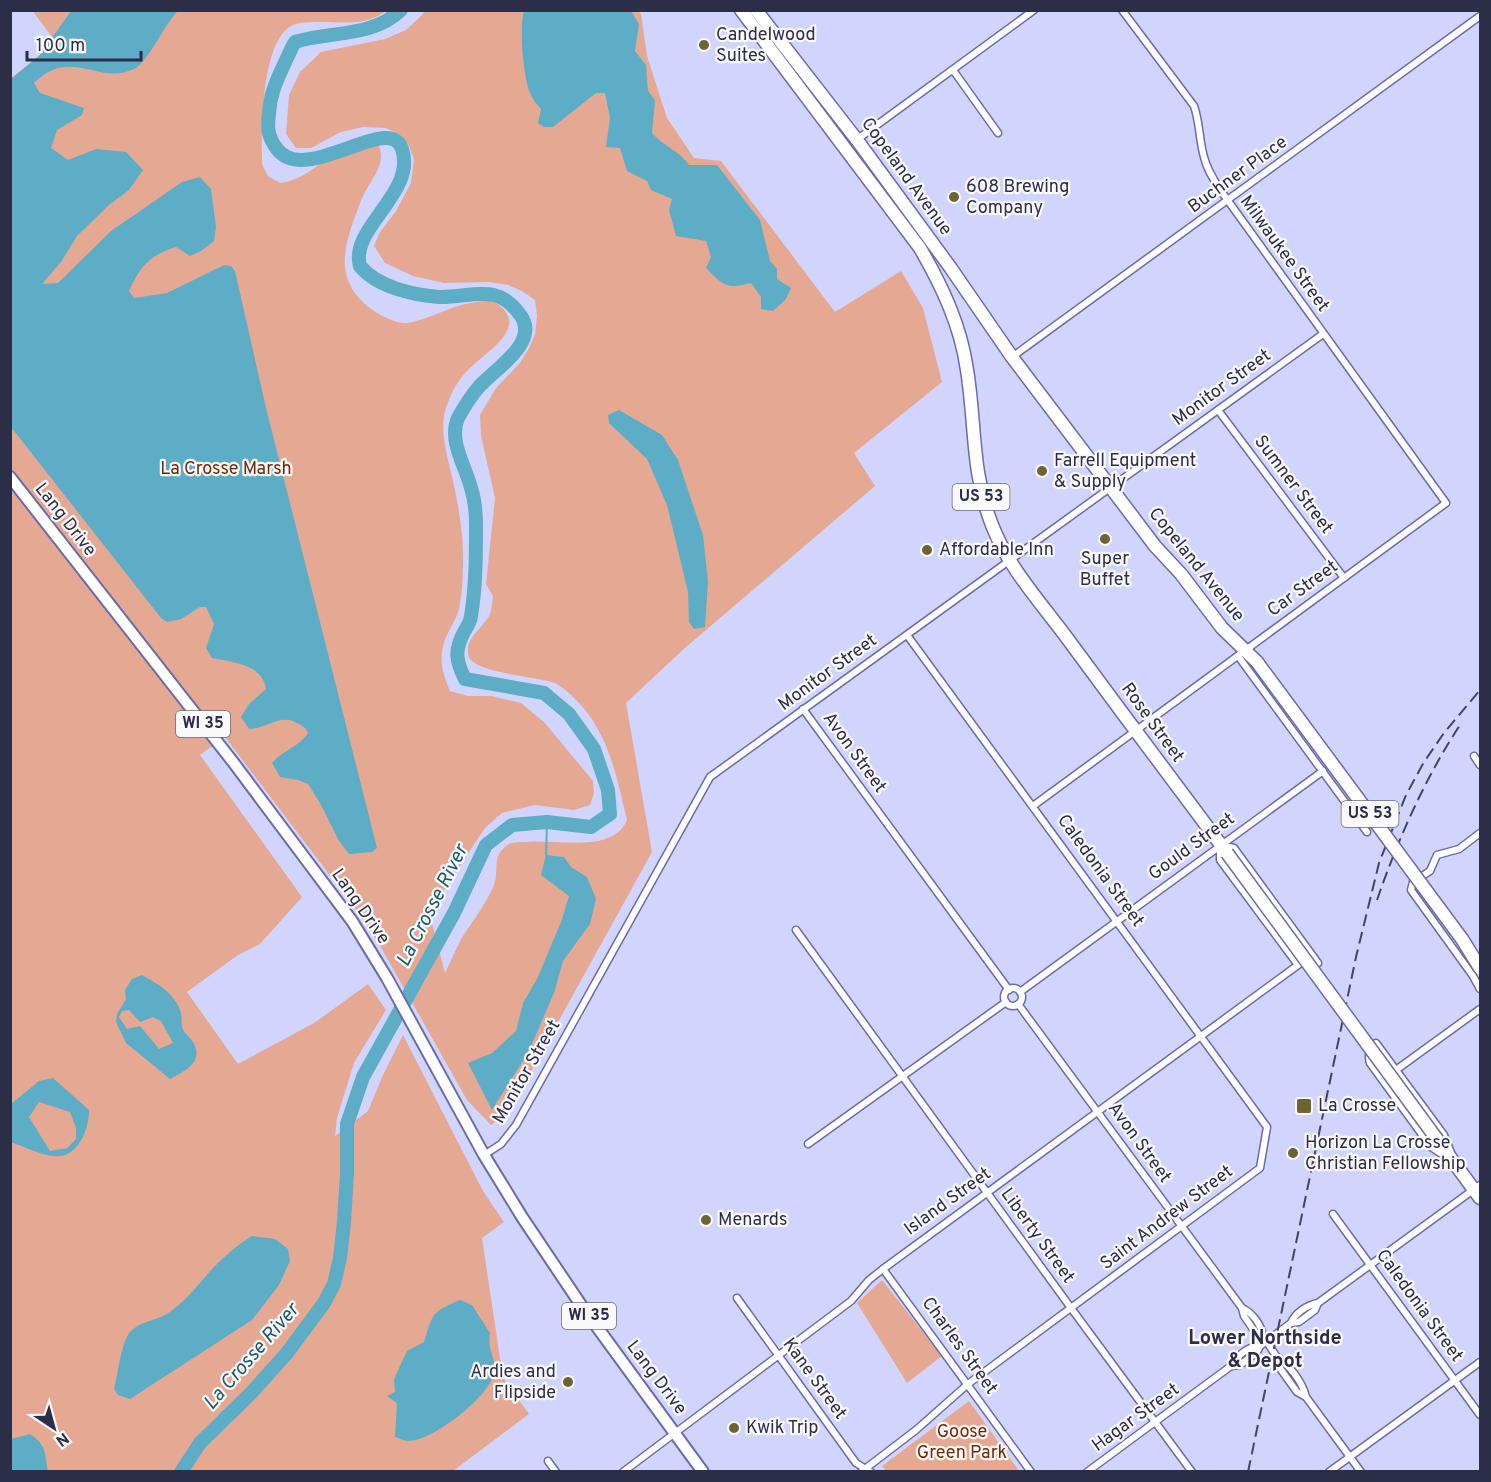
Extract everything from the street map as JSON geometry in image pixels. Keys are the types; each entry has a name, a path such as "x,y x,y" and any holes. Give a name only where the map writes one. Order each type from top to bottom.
{"highway":[{"name":"Copeland Avenue","path":"741,10 900,222"},
{"name":"Copeland Avenue","path":"756,10 857,140 1012,357 1155,546 1181,574 1242,653 1257,662 1462,939 1480,968"},
{"name":"Rose Street","path":"900,222 920,248 937,277 959,332 967,367 973,443 981,496 999,542 1010,561 1439,1142 1478,1191"}],"main road":[{"name":"Lang Drive","path":"10,477 290,837 352,921 425,1045 484,1155 522,1217 581,1305 703,1472"}],"street":[{"path":"845,148 1034,10"},
{"name":"Milwaukee Street","path":"1122,10 1194,106 1203,155 1228,202 1446,503"},
{"name":"Buchner Place","path":"1012,357 1228,202 1480,16"},
{"path":"953,70 998,133"},
{"name":"Monitor Street","path":"484,1155 501,1144 516,1125 710,777 1323,334"},
{"name":"Sumner Street","path":"1218,410 1344,578"},
{"name":"Car Street","path":"1033,806 1446,503"},
{"name":"Caledonia Street","path":"907,634 1267,1127"},
{"path":"1242,653 1367,832"},
{"name":"Avon Street","path":"803,709 1008,990"},
{"path":"1474,756 1480,765"},
{"name":"Gould Street","path":"1020,992 1117,921 1224,849 1323,771"},
{"path":"1480,833 1459,849 1437,855 1430,871 1413,882 1411,890 1480,989"},
{"path":"1224,849 1234,848 1318,963"},
{"name":"Island Street","path":"623,1472 851,1301 869,1280 883,1269 1298,965 1220,860 1224,849"},
{"name":"Liberty Street","path":"796,930 1192,1472"},
{"path":"1016,988 1022,1000 1018,1004 1011,1005 1006,1002 1005,996 1008,990 1016,988"},
{"path":"808,1144 1006,1002"},
{"name":"Avon Street","path":"1018,1004 1242,1308 1249,1311 1262,1328 1263,1341"},
{"path":"1396,1070 1480,1009"},
{"path":"1373,1044 1378,1045 1444,1135 1455,1163 1431,1147 1370,1063 1369,1057 1373,1044"},
{"name":"Saint Andrew Street","path":"866,1470 968,1384 1260,1168 1267,1127"},
{"name":"Hagar Street","path":"1087,1472 1231,1366 1236,1359 1253,1346 1291,1323 1294,1316 1311,1304 1318,1303 1478,1191"},
{"name":"Caledonia Street","path":"1333,1214 1480,1415"},
{"name":"Charles Street","path":"883,1269 1031,1472"},
{"name":"Kane Street","path":"737,1298 856,1463 866,1470"},
{"path":"1263,1341 1276,1356 1286,1363 1304,1388 1306,1397 1361,1472"},
{"path":"1329,1472 1480,1362"},
{"path":"548,1461 556,1472"}],"green space":[{"name":"La Crosse Marsh","path":"36,10 386,11 362,21 299,23 282,34 274,49 265,88 262,164 268,176 280,183 288,182 343,152 373,143 379,146 380,165 362,199 353,222 345,254 346,274 355,293 376,313 403,323 422,319 464,304 491,300 504,309 509,319 508,328 503,337 458,382 444,415 444,438 462,538 463,580 458,614 444,642 443,669 450,691 468,696 491,696 521,703 544,722 593,781 594,793 590,805 574,810 535,805 502,813 485,828 434,905 430,916 445,973 463,936 491,892 496,879 497,858 503,849 517,842 583,843 597,841 620,831 627,820 615,770 603,739 585,710 573,697 555,683 495,671 483,667 469,657 469,644 490,614 493,596 486,584 495,498 481,436 480,415 496,388 520,363 529,348 535,334 537,316 535,300 508,285 489,282 444,283 413,276 385,263 374,246 380,232 396,211 411,183 414,159 409,146 402,136 386,128 363,127 341,132 311,148 296,148 286,134 289,95 300,72 321,52 385,39 406,30 424,11 638,11 641,14 647,56 667,118 694,158 721,161 835,312 901,271 923,308 942,382 854,453 875,486 686,647 626,703 652,852 531,1071 502,1117 491,1125 467,1100 379,944 359,914 225,737 200,755 302,897 260,944 238,955 187,992 238,1064 314,1023 368,984 386,1010 354,1063 337,1118 335,1136 368,1111 403,1035 483,1191 504,1222 482,1238 503,1378 529,1414 453,1471 11,1472 10,79 39,56 52,37 34,13"},
{"name":"Goose Green Park","path":"882,1280 942,1356 907,1383 857,1303"},
{"name":"Goose Green Park","path":"969,1401 1019,1471 886,1471 882,1466"}],"water":[{"path":"71,11 178,11 145,59 134,69 121,73 109,73 73,67 60,68 47,72 34,83 40,93 84,108 82,115 57,130 51,148 68,160 96,149 126,152 143,170 129,190 109,205 77,236 61,262 42,284 58,283 111,231 182,182 200,177 211,189 216,227 214,241 190,256 176,247 159,254 142,268 129,291 134,298 167,293 224,265 231,266 235,271 266,408 377,848 372,852 349,854 339,841 308,784 280,777 272,763 308,733 305,728 291,720 249,729 241,717 249,704 266,689 264,681 253,669 212,658 206,648 214,624 206,607 200,607 181,619 167,622 161,618 11,427 11,79 39,56"},
{"path":"524,11 631,11 639,24 635,51 646,65 648,91 655,100 652,133 689,165 717,165 760,220 770,261 777,269 777,279 791,288 786,299 773,311 761,309 761,297 751,283 730,286 712,274 706,268 711,257 706,241 676,236 669,210 672,199 651,190 647,181 627,171 620,148 606,147 610,118 605,93 596,93 553,127 544,127 538,123 541,109 529,90 524,67 522,29"},
{"path":"619,410 662,435 678,460 703,535 708,582 705,627 694,629 689,622 688,592 667,505 647,459 609,423 608,415"},
{"path":"546,855 564,857 571,867 587,877 596,899 590,924 563,961 554,993 528,1053 492,1110 468,1063 492,1053 516,1031 523,1003 537,979 561,922 569,896 541,875"},
{"path":"142,975 160,986 175,1000 181,1013 183,1030 195,1046 194,1063 170,1079 126,1043 116,1022 117,1014 126,999 125,990 132,979","holes":["129,1010 140,1022 153,1017 161,1021 173,1043 159,1049 140,1026 127,1029 119,1017 122,1011"]},
{"path":"53,1078 89,1110 87,1127 80,1142 75,1149 61,1156 36,1152 10,1142 11,1104 39,1081","holes":["39,1102 70,1112 76,1128 76,1139 67,1148 50,1151 29,1117"]},
{"path":"252,1236 275,1239 288,1249 290,1261 279,1285 252,1320 130,1399 118,1395 114,1389 122,1351 130,1332 178,1306 222,1259"},
{"path":"460,1300 472,1305 490,1333 495,1369 492,1379 484,1391 460,1415 432,1434 406,1441 395,1437 397,1403 387,1396 395,1392 394,1379 407,1351 424,1342 429,1324 435,1314"},
{"path":"30,1434 42,1446 48,1471 11,1471 11,1439"}],"waterway":[{"name":"La Crosse River","path":"181,1472 200,1443 252,1392 287,1353 324,1303 334,1284 344,1222 347,1124 363,1077 454,913 486,845 512,825 547,822 591,827 610,814 608,790 594,749 569,714 544,693 465,679 458,661 459,645 470,620 473,605 476,520 469,480 456,445 455,427 475,391 512,356 519,346 524,336 525,326 521,316 503,298 483,294 451,297 418,294 386,285 360,266 359,252 364,238 400,180 404,165 402,149 394,140 381,138 307,160 290,158 277,149 269,133 268,119 273,92 295,42 364,30 390,19 401,10"},
{"path":"547,822 546,855 548,857"}],"railway":[{"path":"1248,1472 1356,957 1379,863 1406,795 1424,762 1444,733 1480,690"},
{"path":"1377,900 1414,808 1436,764 1462,722"}],"place":[{"name":"Candelwood Suites","path":"704,45"},
{"name":"608 Brewing Company","path":"954,197"},
{"name":"Farrell Equipment & Supply","path":"1042,471"},
{"name":"Super Buffet","path":"1105,539"},
{"name":"Affordable Inn","path":"927,550"},
{"name":"La Crosse","path":"1304,1106"},
{"name":"Horizon La Crosse Christian Fellowship","path":"1293,1153"},
{"name":"Menards","path":"706,1220"},
{"name":"Ardies and Flipside","path":"568,1382"},
{"name":"Kwik Trip","path":"734,1428"}],"district":[{"name":"Lower Northside & Depot","path":"1265,1350"}]}
